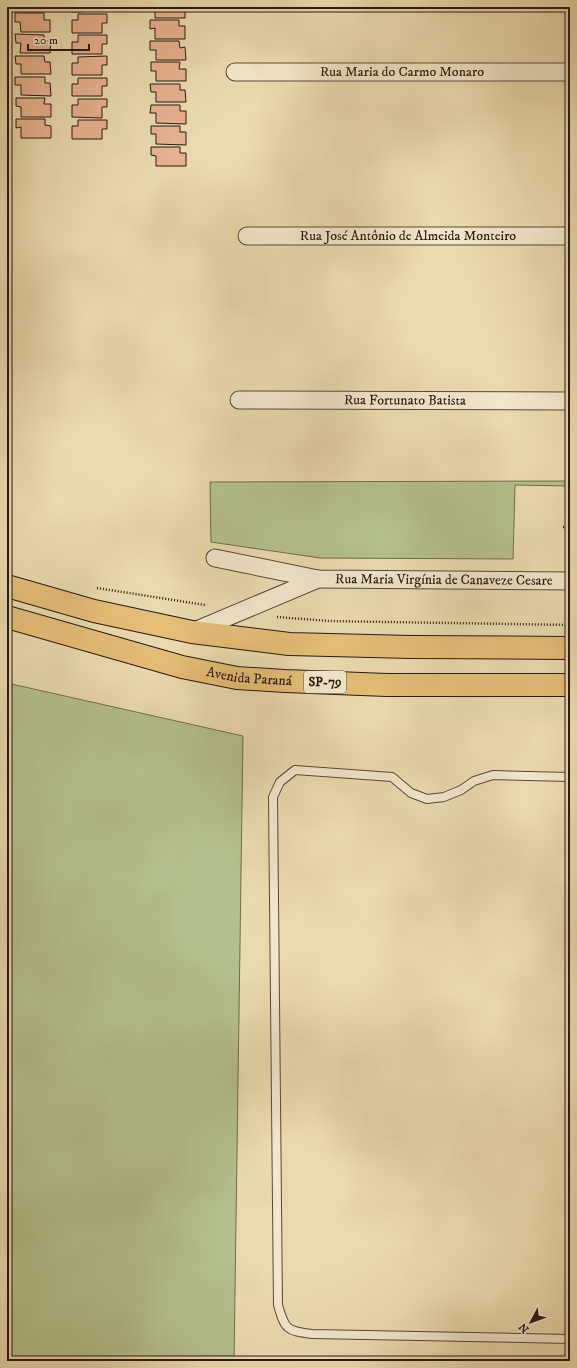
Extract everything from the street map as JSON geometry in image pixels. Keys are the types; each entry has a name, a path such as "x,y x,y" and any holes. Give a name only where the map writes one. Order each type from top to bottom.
{"main road":[{"path":"7,586 94,611 192,632 289,644 411,647 570,648"},
{"name":"Avenida Paraná","path":"7,617 182,667 236,678 387,685 570,685"}],"street":[{"name":"Rua Maria do Carmo Monaro","path":"235,72 570,72"},
{"name":"Rua José Antônio de Almeida Monteiro","path":"246,236 570,236"},
{"name":"Rua Fortunato Batista","path":"239,400 570,401"},
{"name":"Rua Maria Virgínia de Canaveze Cesare","path":"215,558 318,579 570,581"},
{"name":"Rua Maria Virgínia de Canaveze Cesare","path":"192,632 318,579"}],"lane":[{"path":"570,776 493,775 474,781 461,790 444,797 427,799 412,794 392,777 295,770 280,782 273,797 278,1305 283,1323 293,1331 312,1334 570,1339"}],"path":[{"path":"563,527 570,527"}],"green space":[{"path":"570,481 570,486 515,485 513,559 320,558 211,542 210,482"},
{"path":"7,683 243,736 234,1361 7,1361"}],"building":[{"path":"20,7 50,7 50,11 20,11"},
{"path":"72,7 102,7 102,11 72,12"},
{"path":"155,7 185,7 185,18 155,18"},
{"path":"15,13 44,13 44,20 50,20 50,32 21,32 20,22 15,22"},
{"path":"78,14 107,14 107,23 102,23 102,33 72,33 72,20 78,20"},
{"path":"150,20 179,20 179,26 185,26 185,39 155,39 155,28 150,29"},
{"path":"15,34 44,35 44,41 51,41 50,53 20,53 21,43 16,43"},
{"path":"78,35 107,35 107,44 102,44 102,54 72,54 72,42 78,42"},
{"path":"150,41 179,41 180,48 185,47 186,60 156,60 156,50 150,50"},
{"path":"15,56 44,56 45,62 50,62 51,74 21,74 21,64 16,64"},
{"path":"107,56 107,65 102,65 102,75 72,75 72,63 78,63 78,57"},
{"path":"151,62 180,62 179,69 186,69 186,81 156,81 156,71 151,71"},
{"path":"15,77 45,77 45,83 50,83 51,96 21,95 21,85 15,85"},
{"path":"78,78 107,78 107,86 102,86 102,96 72,96 72,84 78,84"},
{"path":"150,84 180,84 180,90 185,90 186,102 156,102 156,92 151,92"},
{"path":"16,98 45,98 44,104 51,104 51,117 21,117 21,107 16,106"},
{"path":"78,99 107,99 107,107 102,107 102,118 72,117 72,105 78,105"},
{"path":"151,105 180,105 180,111 186,111 186,124 156,123 156,113 150,113"},
{"path":"16,119 45,119 45,125 51,126 51,138 21,138 21,127 16,128"},
{"path":"78,120 107,120 107,129 102,129 102,139 72,139 72,126 78,126"},
{"path":"151,126 180,126 180,132 186,132 186,145 156,144 156,134 151,134"},
{"path":"151,147 180,147 180,153 186,153 186,166 156,166 156,156 151,155"}]}
